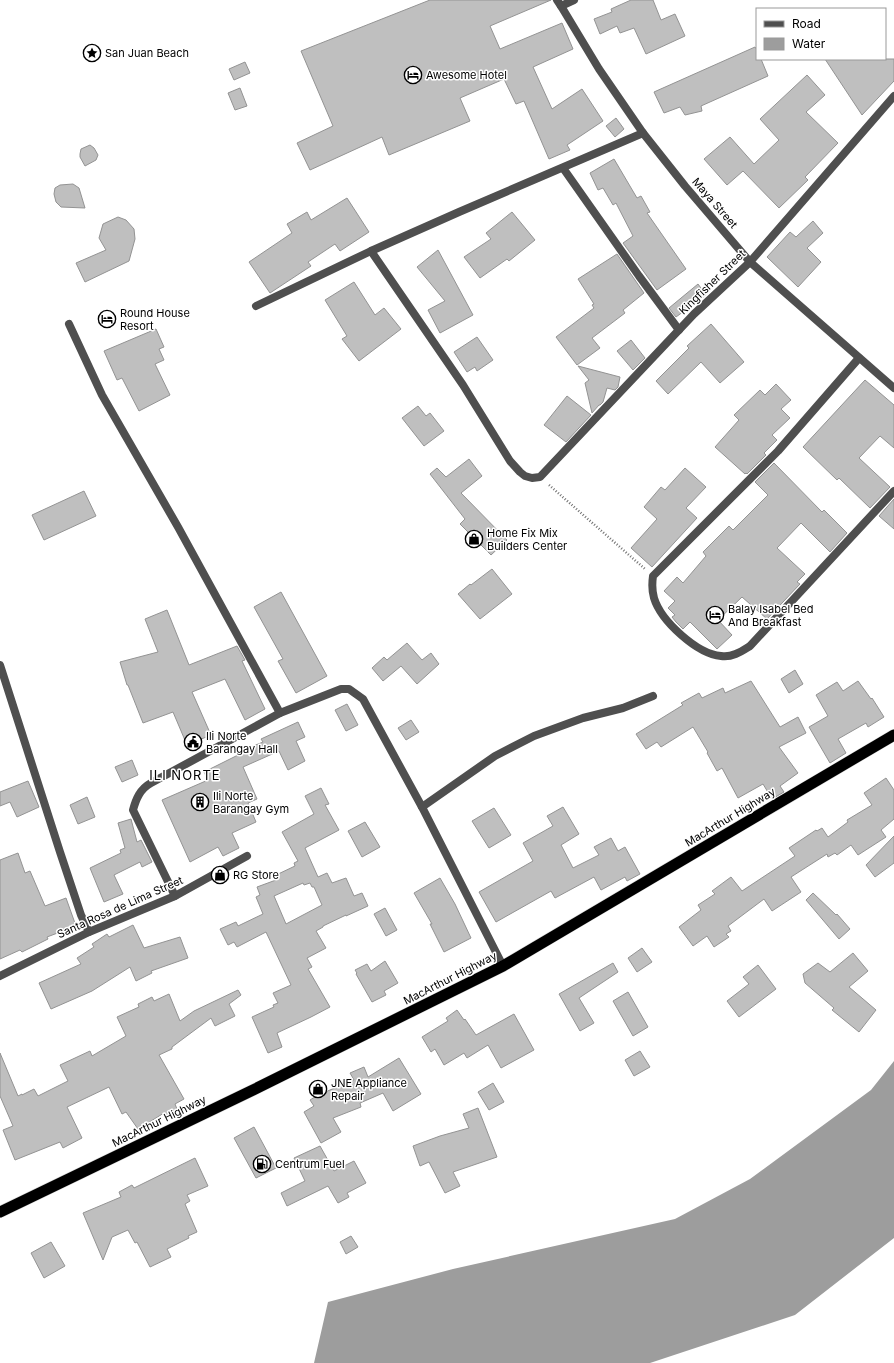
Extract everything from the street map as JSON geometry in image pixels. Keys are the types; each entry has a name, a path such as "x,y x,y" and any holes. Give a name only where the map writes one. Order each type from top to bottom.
{"highway":[{"name":"MacArthur Highway","path":"0,1212 251,1091 503,966 894,735"}],"street":[{"path":"559,3 574,0"},
{"name":"Maya Street","path":"559,3 599,69 643,133 685,186 750,262 894,388"},
{"name":"Kingfisher Street","path":"540,477 694,314 750,262 894,96"},
{"path":"256,306 371,251 643,133"},
{"path":"563,168 634,270 679,330"},
{"path":"371,251 464,384 510,461 525,476 532,478 540,477"},
{"path":"68,324 102,396 178,527 280,713"},
{"path":"859,358 778,451 653,576 652,588 654,598 668,622 693,644 708,652 722,656 739,653 750,646 894,491"},
{"path":"0,665 81,915 89,932"},
{"path":"175,896 133,810 139,794 151,783 280,713 341,689 349,689 363,699 422,807 503,966"},
{"path":"422,807 495,756 534,736 583,718 623,708 653,696"},
{"name":"Santa Rosa de Lima Street","path":"0,976 89,932 175,896 247,856"}],"path":[{"path":"540,477 653,576"}],"water":[{"path":"894,1061 894,1238 795,1315 650,1363 314,1363 328,1302 453,1269 675,1219 750,1179 871,1090"}],"building":[{"name":"Awesome Hotel","path":"430,0 551,0 490,26 500,49 562,23 573,49 533,67 552,109 582,89 603,121 567,145 570,150 549,159 524,101 516,104 504,79 460,98 470,121 389,155 382,137 310,170 297,143 333,126 301,51"},
{"path":"631,0 653,0 661,20 675,14 685,36 646,54 634,28 620,33 617,26 600,34 594,19 612,12 611,9"},
{"path":"755,47 756,60 761,60 768,76 701,106 702,111 685,115 680,107 664,113 654,92"},
{"path":"894,59 894,81 862,115 826,60"},
{"path":"245,62 250,73 234,80 229,69"},
{"path":"807,75 825,95 806,112 838,143 805,177 808,180 779,208 743,171 727,185 704,159 730,137 754,164 779,140 760,119"},
{"path":"240,88 247,106 235,110 228,93"},
{"path":"616,118 624,129 615,137 606,126"},
{"path":"90,145 94,148 98,155 96,160 85,166 80,157 81,149"},
{"path":"614,159 637,198 641,196 650,212 647,213 686,269 657,290 623,243 633,236 616,203 613,205 603,188 598,190 590,173"},
{"path":"73,184 79,188 85,208 61,207 56,202 54,194 55,188 60,185"},
{"path":"347,198 369,232 340,251 335,244 308,262 311,266 270,293 249,262 292,233 287,224 307,212 311,220"},
{"path":"512,212 535,240 509,261 507,259 480,278 464,257 491,239 486,233"},
{"path":"118,217 126,220 134,229 135,239 129,261 85,282 76,263 106,250 99,238 103,224"},
{"path":"813,221 823,233 807,248 821,262 798,287 767,257 790,232 796,237"},
{"path":"438,250 473,315 440,333 428,310 445,301 417,267"},
{"path":"617,254 644,293 623,310 625,313 592,338 600,348 577,365 556,337 594,308 592,305 594,304 578,279"},
{"path":"354,282 375,315 384,308 401,329 359,361 342,339 347,336 325,300"},
{"path":"698,284 706,295 676,317 669,308"},
{"path":"711,324 744,362 720,383 701,362 668,394 656,381 689,348 687,346"},
{"path":"156,329 164,347 159,349 164,360 155,364 170,395 139,411 122,378 117,380 104,351"},
{"path":"477,337 493,360 477,371 475,367 467,372 454,352"},
{"path":"631,340 645,358 633,370 617,351"},
{"path":"578,366 620,377 618,387 615,390 607,388 603,402 592,413 585,383 589,380"},
{"path":"865,380 894,405 894,448 880,436 859,458 890,487 870,508 839,478 837,480 803,447"},
{"path":"776,384 791,400 781,409 790,418 772,435 777,440 764,453 766,455 747,474 745,474 715,447 739,420 734,415 760,390 765,395"},
{"path":"567,396 591,415 566,442 544,425"},
{"path":"418,406 426,416 430,413 444,431 424,446 402,418"},
{"path":"469,459 482,476 461,493 507,540 491,555 460,524 465,519 430,474 437,468 446,477"},
{"path":"774,463 822,512 824,510 847,533 830,552 801,523 777,548 805,574 797,582 800,584 767,619 742,597 718,620 732,635 717,649 690,622 683,629 676,622 672,617 675,615 668,608 675,601 664,591 677,577 683,583 706,556 703,552 729,526 733,530 768,495 755,482"},
{"path":"685,468 706,487 686,508 697,518 652,567 631,548 657,519 644,507 661,487 665,490"},
{"path":"84,491 96,516 44,540 32,515"},
{"path":"894,499 894,529 879,516"},
{"path":"492,569 512,594 480,619 458,594"},
{"path":"281,592 327,676 296,693 278,661 283,659 254,607"},
{"path":"167,610 189,665 237,646 245,660 242,661 265,709 245,720 225,679 192,692 211,735 187,745 173,712 143,723 127,685 120,662 158,652 145,619"},
{"path":"407,643 422,660 431,653 439,664 417,684 401,666 383,681 372,668 384,657 387,660"},
{"path":"795,670 803,684 789,693 781,679"},
{"path":"751,681 780,727 798,717 806,733 779,747 798,773 780,786 784,792 772,799 763,784 738,798 722,768 717,771 693,727 661,747 657,742 646,749 636,734 683,705 681,703 699,693 702,698 723,688 725,693"},
{"path":"858,681 871,699 872,698 884,717 868,727 866,723 838,739 846,753 830,763 809,727 828,716 816,695 837,682 843,691"},
{"path":"347,704 358,725 346,731 335,710"},
{"path":"411,720 419,732 406,740 398,728"},
{"path":"298,722 305,737 296,741 305,761 288,770 279,751 243,767 257,799 248,803 256,822 232,833 239,848 223,856 218,847 190,862 162,800 208,780 204,772 263,742 261,739"},
{"path":"132,760 138,775 122,782 115,767"},
{"path":"886,778 894,790 894,819 881,830 886,837 858,855 851,845 837,855 835,853 828,857 827,854 791,877 801,892 772,911 764,899 728,926 731,931 726,934 729,937 714,947 707,936 693,946 679,927 701,910 698,905 715,894 712,891 731,877 742,891 795,856 789,848 816,830 817,831 822,828 828,837 848,822 847,820 872,805 864,793"},
{"path":"28,781 39,807 17,817 10,802 0,806 0,792"},
{"path":"321,788 329,804 325,805 339,830 305,848 318,877 327,873 332,883 346,878 354,896 362,893 368,906 323,926 316,931 326,948 307,958 312,967 308,969 330,1007 277,1033 282,1047 268,1053 252,1017 274,1007 273,1005 278,1003 273,993 291,985 266,932 237,947 234,942 228,945 220,929 236,922 238,926 263,914 256,897 260,895 257,887 276,880 274,876 295,866 294,863 298,861 282,832 314,814 305,796","holes":["303,883 304,885 310,883 312,887 314,887 322,905 286,924 274,896"]},
{"path":"87,797 95,817 78,824 70,805"},
{"path":"563,807 579,834 561,845 573,868 599,855 594,847 611,838 618,851 625,847 640,874 627,881 625,877 601,890 594,877 555,898 551,891 496,922 479,892 533,861 523,843 553,826 547,816"},
{"path":"494,808 511,835 489,848 472,821"},
{"path":"131,819 137,842 141,840 152,862 142,867 140,862 114,875 123,894 104,902 90,868 121,853 120,850 125,848 118,823"},
{"path":"365,822 380,847 362,857 348,831"},
{"path":"894,836 894,863 875,877 866,865"},
{"path":"18,853 25,873 30,871 45,906 66,898 76,926 47,937 48,939 22,952 20,950 0,959 0,860"},
{"path":"440,878 455,904 471,938 444,952 430,924 432,924 414,893"},
{"path":"813,893 836,915 837,914 850,929 839,939 806,900"},
{"path":"385,908 397,930 386,936 374,914"},
{"path":"133,925 144,948 180,937 188,958 151,971 152,973 136,981 130,967 92,991 51,1009 39,983 81,964 77,958 94,947 92,944 107,934 109,937"},
{"path":"642,948 652,962 637,972 628,958"},
{"path":"853,953 868,971 849,987 876,1010 859,1032 832,1010 834,1008 805,983 803,974 818,963 830,972"},
{"path":"385,961 398,983 384,991 386,995 372,1002 355,970 367,964 371,971"},
{"path":"613,963 618,972 579,998 594,1023 580,1031 559,994"},
{"path":"758,965 776,989 739,1017 727,1001 749,984 743,977"},
{"path":"238,990 241,995 229,1004 235,1016 215,1026 211,1018 172,1047 172,1049 159,1055 184,1099 175,1104 177,1109 166,1115 164,1113 138,1129 126,1112 122,1114 109,1087 67,1107 82,1138 63,1148 60,1142 15,1160 3,1130 13,1126 0,1096 0,1053 18,1096 34,1089 38,1096 68,1081 60,1065 90,1051 92,1056 126,1036 117,1017 139,1007 138,1004 152,997 154,1001 169,994 180,1021 194,1011"},
{"path":"628,992 648,1027 633,1036 613,1001"},
{"path":"457,1010 476,1035 514,1014 534,1050 501,1068 488,1045 467,1058 464,1053 444,1065 435,1049 431,1052 422,1037 448,1021 446,1018"},
{"path":"640,1051 650,1067 634,1076 625,1060"},
{"path":"399,1058 421,1094 393,1111 383,1093 360,1103 361,1107 333,1118 341,1132 321,1143 304,1112 314,1106 310,1100 318,1095 354,1080 350,1073 364,1067 368,1077"},
{"path":"493,1083 504,1102 489,1110 478,1092"},
{"path":"478,1108 497,1157 453,1172 460,1186 445,1193 429,1162 420,1166 413,1146 440,1136 469,1128 463,1114"},
{"path":"254,1127 276,1168 256,1178 234,1138"},
{"path":"320,1146 334,1171 354,1161 366,1183 347,1193 349,1197 338,1203 328,1186 287,1206 281,1193 305,1181 294,1158"},
{"path":"195,1158 208,1186 187,1195 190,1201 185,1204 197,1232 188,1236 189,1238 167,1249 171,1257 150,1267 137,1242 135,1243 128,1230 112,1237 103,1260 83,1213 121,1197 119,1192 132,1185 134,1188"},
{"path":"351,1236 358,1247 346,1254 340,1242"},
{"path":"51,1242 65,1266 44,1278 31,1253"}],"place":[{"name":"San Juan Beach","path":"92,53"},
{"name":"Awesome Hotel","path":"413,75"},
{"name":"Round House Resort","path":"107,319"},
{"name":"Home Fix Mix Builders Center","path":"474,539"},
{"name":"Balay Isabel Bed And Breakfast","path":"715,615"},
{"name":"Ili Norte Barangay Hall","path":"193,742"},
{"name":"Ili Norte Barangay Gym","path":"200,802"},
{"name":"RG Store","path":"220,875"},
{"name":"JNE Appliance Repair","path":"318,1089"},
{"name":"Centrum Fuel","path":"262,1164"}],"district":[{"name":"ILI NORTE","path":"185,775"}]}
